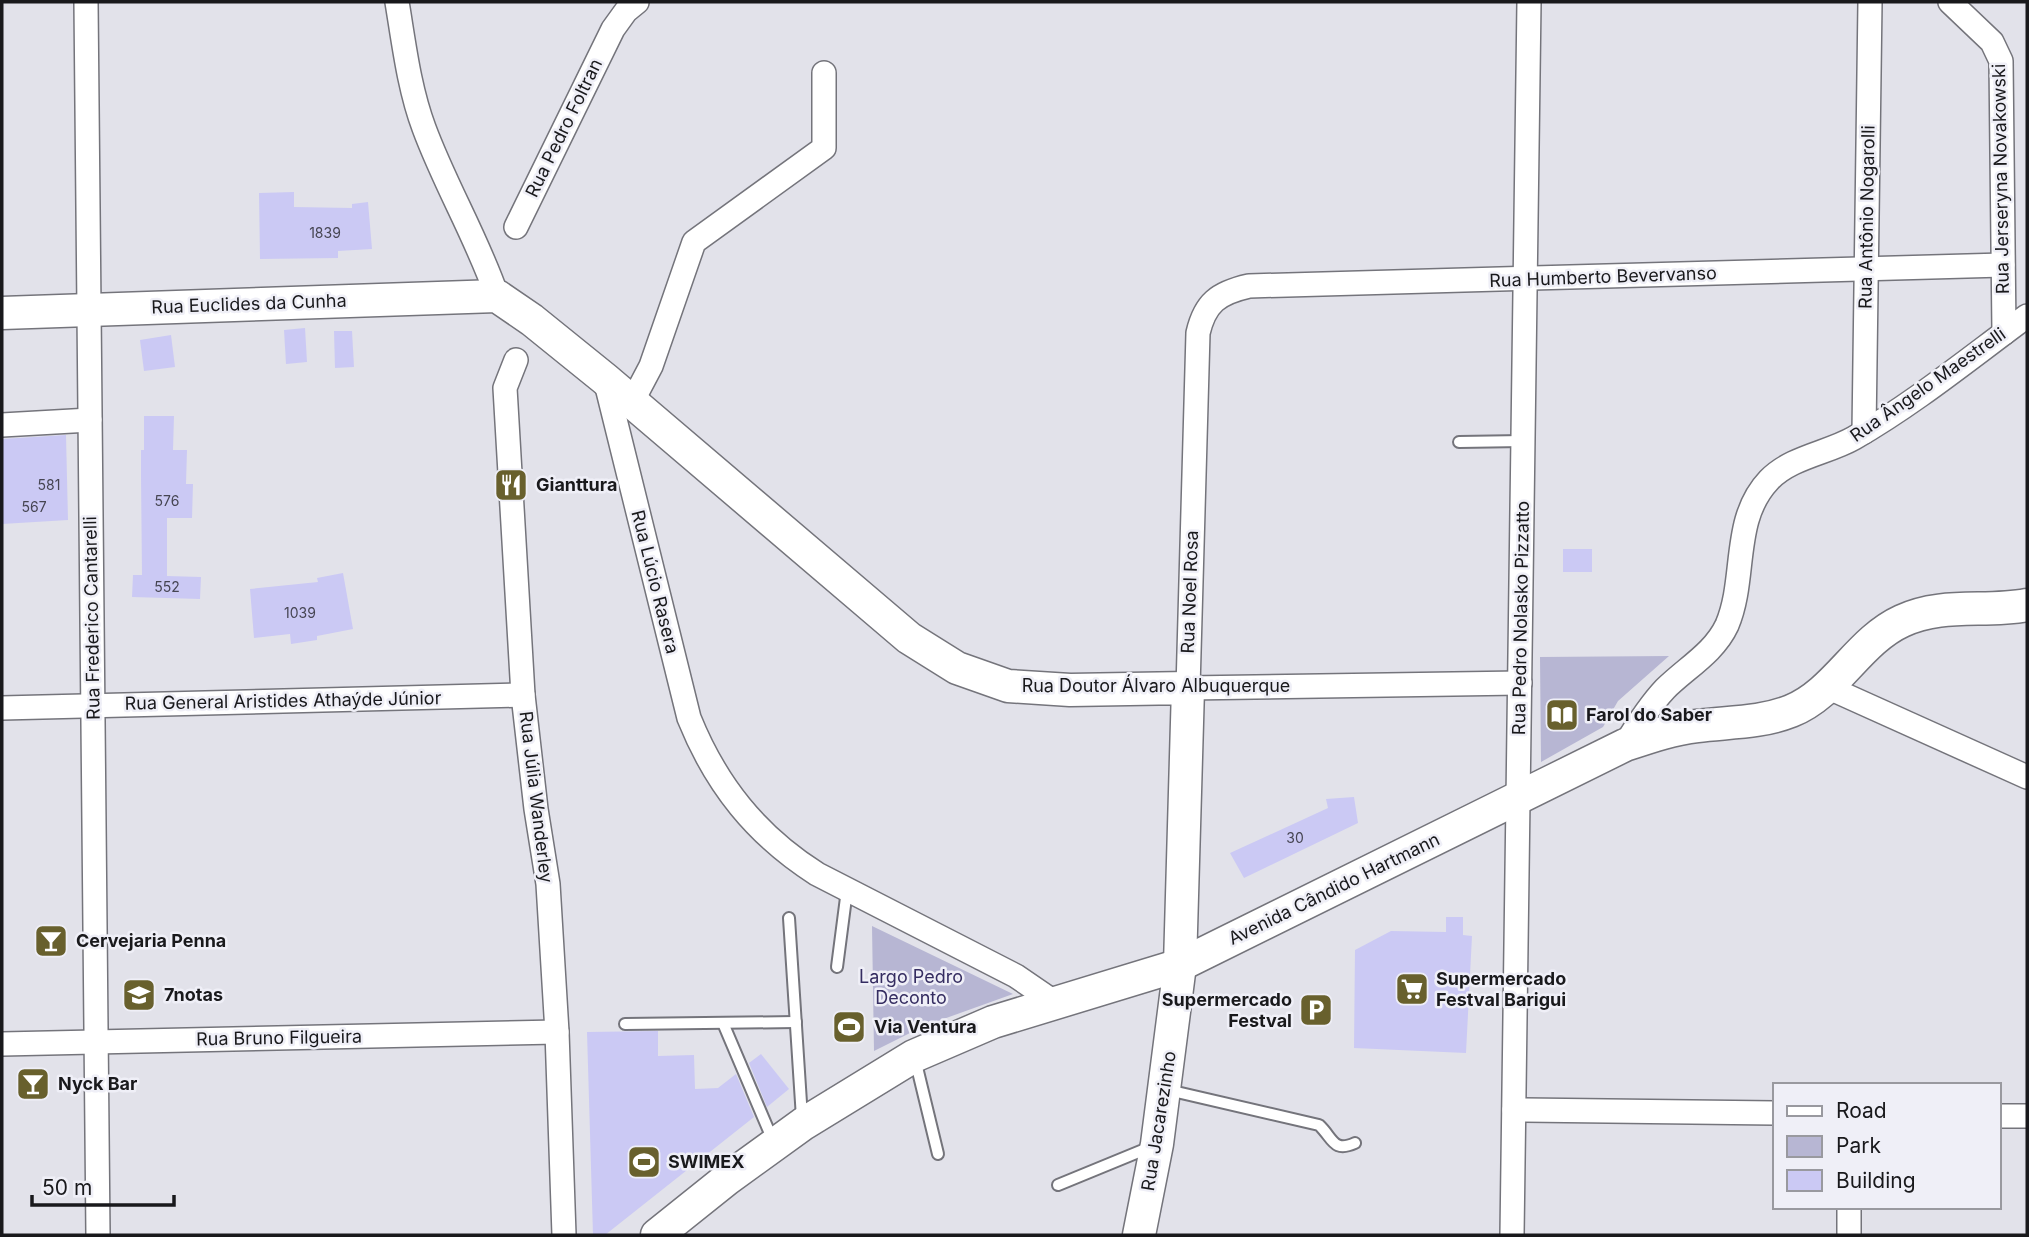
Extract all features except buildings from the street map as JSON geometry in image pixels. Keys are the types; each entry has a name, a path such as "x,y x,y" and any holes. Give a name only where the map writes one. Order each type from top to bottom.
{"main road":[{"name":"Rua Euclides da Cunha","path":"2,313 496,296"},
{"path":"496,296 532,320 605,379"},
{"name":"Rua Doutor Álvaro Albuquerque","path":"605,379 909,638 957,668 1008,686 1041,690 1188,688"},
{"name":"Avenida Cândido Hartmann","path":"657,1235 775,1143 844,1096 914,1056 993,1022 1181,965 1625,746 1678,729 1771,718 1793,711 1827,687 1882,633 1909,618 1952,608 2007,609 2027,605"},
{"name":"Rua Noel Rosa","path":"1181,965 1188,688"},
{"name":"Rua Jacarezinho","path":"1139,1235 1166,1090 1181,965"}],"street":[{"name":"Rua Frederico Cantarelli","path":"86,2 98,1235"},
{"path":"397,2 413,88 423,124 483,258 496,296"},
{"name":"Rua Pedro Foltran","path":"516,228 612,29 637,2"},
{"name":"Rua Pedro Nolasko Pizzatto","path":"1513,1235 1530,2"},
{"name":"Rua Antônio Nogarolli","path":"1864,432 1870,2"},
{"name":"Rua Jerseryna Novakowski","path":"1950,2 1992,42 2001,61 2004,332"},
{"path":"632,402 651,366 694,242 824,148 824,73"},
{"name":"Rua Humberto Bevervanso","path":"1208,306 1218,297 1248,286 2003,265"},
{"name":"Rua Noel Rosa","path":"1188,688 1198,333 1208,306"},
{"name":"Rua Ângelo Maestrelli","path":"1625,746 1653,702 1706,654 1726,626 1736,592 1749,509 1770,478 1864,432 2027,316"},
{"name":"Rua Júlia Wanderley","path":"516,360 505,388 523,695 548,884 564,1235"},
{"name":"Rua Lúcio Rasera","path":"605,379 684,701 699,742 729,793 773,843 817,874 1016,976 1054,1002"},
{"path":"2,425 90,420"},
{"name":"Rua Doutor Álvaro Albuquerque","path":"1188,688 1520,682"},
{"path":"1827,687 2027,777"},
{"name":"Rua General Aristides Athaýde Júnior","path":"2,708 523,695"},
{"name":"Rua Bruno Filgueira","path":"2,1044 556,1032"},
{"path":"1514,1110 1773,1113"},
{"path":"2001,1115 2027,1116"},
{"path":"1849,1209 1849,1235"}],"lane":[{"path":"1459,442 1524,441"},
{"path":"837,967 847,890"},
{"path":"789,918 803,1124"},
{"path":"625,1024 796,1021"},
{"path":"723,1023 775,1143"},
{"path":"914,1056 938,1154"},
{"path":"1166,1090 1194,1094 1320,1125 1335,1144 1345,1147 1355,1143"},
{"path":"1058,1185 1157,1144"}],"green space":[{"path":"1669,656 1618,701 1603,727 1541,762 1540,657"},
{"name":"Largo Pedro Deconto","path":"872,926 1013,994 924,1026 874,1051"}],"place":[{"name":"Gianttura","path":"511,485"},
{"name":"Farol do Saber","path":"1562,715"},
{"name":"Cervejaria Penna","path":"51,941"},
{"name":"Supermercado Festval Barigui","path":"1412,989"},
{"name":"7notas","path":"139,995"},
{"name":"Supermercado Festval","path":"1316,1010"},
{"name":"Via Ventura","path":"849,1027"},
{"name":"Nyck Bar","path":"33,1084"},
{"name":"SWIMEX","path":"644,1162"}]}
